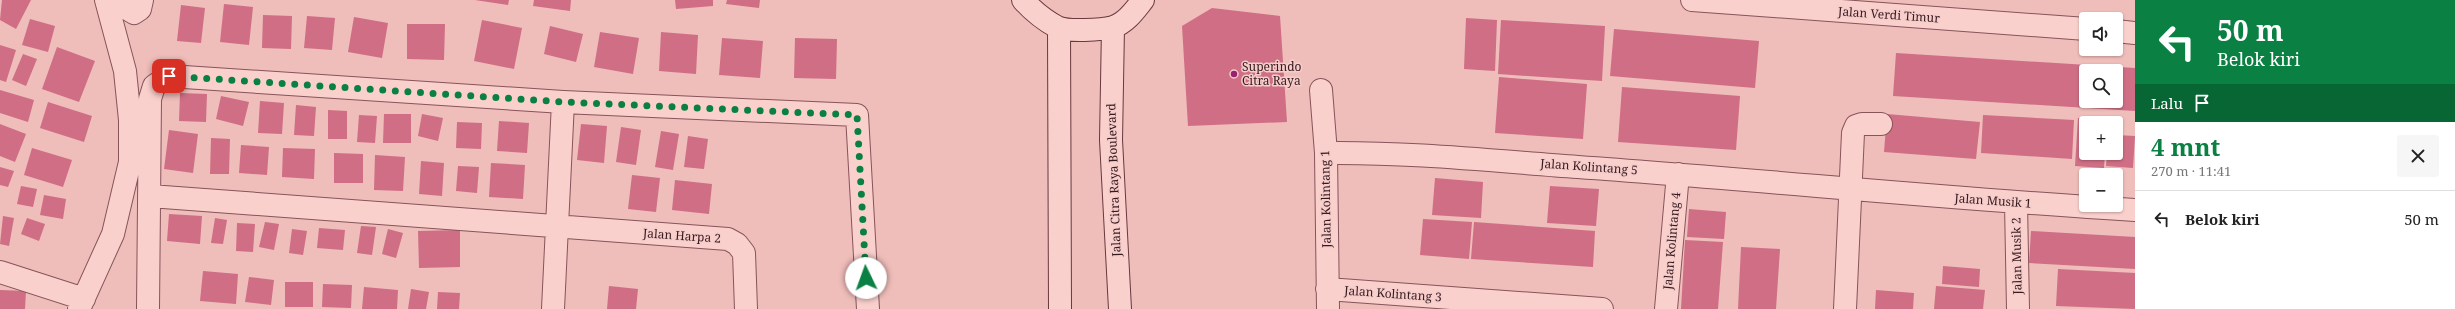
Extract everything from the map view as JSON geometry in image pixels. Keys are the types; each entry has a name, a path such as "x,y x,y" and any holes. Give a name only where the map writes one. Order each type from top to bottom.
{"street":[{"path":"0,272 81,304 113,234 130,162 130,120 124,71 106,0"},
{"path":"112,0 134,14 140,9 142,0"},
{"path":"1023,0 1038,15 1059,28 1083,30 1113,27 1130,17 1143,0"},
{"name":"Jalan Verdi Timur","path":"1692,0 2079,28"},
{"name":"Jalan Citra Raya Boulevard","path":"1113,27 1111,140 1120,309"},
{"path":"1059,28 1060,309"},
{"path":"2123,32 2135,33"},
{"path":"148,309 150,99 154,86 169,76 564,102 857,115 868,309"},
{"name":"Jalan Kolintang 1","path":"1321,90 1326,153 1327,299"},
{"path":"553,309 564,102"},
{"path":"1845,309 1853,133 1856,126 1862,124 1881,124"},
{"name":"Jalan Kolintang 5","path":"1326,153 1378,152 1678,174 1851,190"},
{"name":"Jalan Kolintang 4","path":"1666,309 1678,174"},
{"name":"Jalan Musik 1","path":"1851,190 2016,203 2135,210"},
{"name":"Jalan Harpa 2","path":"150,196 728,239 737,244 744,253 746,309"},
{"name":"Jalan Musik 2","path":"2016,203 2018,309"},
{"name":"Jalan Kolintang 3","path":"1327,299 1602,309"}],"building":[{"path":"2,0 31,0 16,29 0,20"},
{"path":"475,0 509,0 508,5"},
{"path":"534,0 571,0 570,11 533,6"},
{"path":"675,0 713,0 713,6 676,9"},
{"path":"727,0 760,0 759,8 726,4"},
{"path":"224,4 253,7 249,45 220,42"},
{"path":"181,5 205,8 201,43 177,41"},
{"name":"Superindo Citra Raya","path":"1212,8 1280,16 1287,122 1188,126 1182,26"},
{"path":"263,15 292,16 291,49 262,48"},
{"path":"307,16 335,18 332,50 304,48"},
{"path":"354,17 388,23 382,58 348,52"},
{"path":"1466,18 1497,20 1495,71 1464,69"},
{"path":"30,19 55,26 48,52 22,45"},
{"path":"482,20 522,28 514,69 474,61"},
{"path":"1501,20 1605,26 1602,81 1498,74"},
{"path":"407,24 445,24 444,60 407,59"},
{"path":"550,26 583,34 576,62 544,54"},
{"path":"1614,29 1759,41 1755,88 1610,76"},
{"path":"600,32 639,38 633,74 594,67"},
{"path":"661,32 698,35 696,74 659,71"},
{"path":"722,38 763,41 760,78 719,75"},
{"path":"795,38 837,39 836,79 794,78"},
{"path":"0,45 16,50 6,82 0,80"},
{"path":"57,47 95,61 79,102 42,89"},
{"path":"1896,53 2079,64 2079,108 1893,96"},
{"path":"23,54 37,59 26,86 12,80"},
{"path":"2123,67 2135,68 2135,111 2087,108 2123,108"},
{"path":"1499,77 1587,84 1583,139 1495,133"},
{"path":"1622,87 1740,96 1736,150 1618,142"},
{"path":"0,90 34,100 28,122 0,113"},
{"path":"180,93 207,94 206,122 179,121"},
{"path":"221,96 249,102 243,126 216,119"},
{"path":"260,101 284,103 282,134 258,133"},
{"path":"48,102 92,116 84,142 40,128"},
{"path":"296,105 316,107 314,136 294,135"},
{"path":"328,110 347,111 347,139 328,139"},
{"path":"384,114 411,114 411,143 383,143"},
{"path":"422,114 443,118 438,141 418,136"},
{"path":"1887,114 1980,122 1976,159 1884,152"},
{"path":"359,115 377,116 375,143 357,142"},
{"path":"1983,115 2074,120 2072,159 1981,153"},
{"path":"2079,118 2079,160 2105,160 2104,168 2075,166"},
{"path":"499,121 529,123 527,153 497,151"},
{"path":"457,122 482,123 481,149 456,148"},
{"path":"0,124 26,134 15,162 0,156"},
{"path":"581,124 607,126 604,163 577,160"},
{"path":"621,127 641,130 636,165 616,162"},
{"path":"169,130 198,134 193,173 164,169"},
{"path":"661,131 679,134 673,170 655,167"},
{"path":"2123,135 2135,136 2133,168 2106,166 2106,160 2123,160"},
{"path":"688,136 708,139 704,169 684,167"},
{"path":"211,138 230,139 229,174 210,174"},
{"path":"241,145 269,147 267,175 239,173"},
{"path":"32,148 72,160 63,187 24,175"},
{"path":"283,148 315,149 314,179 282,177"},
{"path":"334,153 363,154 363,183 334,183"},
{"path":"375,155 405,157 403,191 374,190"},
{"path":"421,161 444,163 442,196 419,194"},
{"path":"491,163 525,165 523,199 489,197"},
{"path":"458,166 479,167 477,193 456,191"},
{"path":"0,167 14,171 8,187 0,185"},
{"path":"632,175 660,178 656,212 628,209"},
{"path":"1435,178 1483,182 1481,218 1432,215"},
{"path":"675,180 712,184 709,214 672,210"},
{"path":"21,186 37,189 33,207 17,204"},
{"path":"1550,186 1599,189 1596,226 1547,223"},
{"path":"44,195 66,199 63,219 40,215"},
{"path":"1689,209 1726,212 1724,239 1687,237"},
{"path":"169,214 202,216 200,244 167,241"},
{"path":"3,216 14,218 9,246 0,244"},
{"path":"27,218 45,224 39,241 21,234"},
{"path":"215,218 227,220 223,244 211,243"},
{"path":"1423,219 1472,222 1469,259 1420,255"},
{"path":"265,222 279,224 274,250 259,247"},
{"path":"1474,222 1595,231 1593,267 1471,259"},
{"path":"237,223 255,224 253,252 236,251"},
{"path":"361,226 376,227 372,255 357,253"},
{"path":"319,228 345,230 343,250 317,248"},
{"path":"292,229 307,231 303,255 289,253"},
{"path":"388,229 403,233 396,258 382,254"},
{"path":"460,230 460,267 419,268 418,231"},
{"path":"2031,231 2135,237 2135,269 2029,263"},
{"path":"1685,240 1723,242 1718,309 1681,309"},
{"path":"1741,247 1780,249 1776,309 1738,309"},
{"path":"1943,266 1980,269 1979,287 1942,284"},
{"path":"2058,269 2135,273 2135,309 2056,306"},
{"path":"203,271 238,274 236,304 200,301"},
{"path":"249,277 274,280 271,305 245,302"},
{"path":"285,282 313,282 313,307 285,307"},
{"path":"323,284 352,285 351,308 322,307"},
{"path":"609,286 638,289 636,309 607,309"},
{"path":"1936,286 1985,290 1983,309 1934,309"},
{"path":"364,287 398,290 397,309 362,309"},
{"path":"411,289 429,292 426,309 408,309"},
{"path":"0,290 26,291 25,309 0,309"},
{"path":"1876,290 1914,293 1913,309 1875,309"},
{"path":"438,292 460,293 459,309 437,309"}],"place":[{"name":"Superindo Citra Raya","path":"1234,74"}],"route":[{"path":"169,76 564,102 857,115 866,278"}]}
